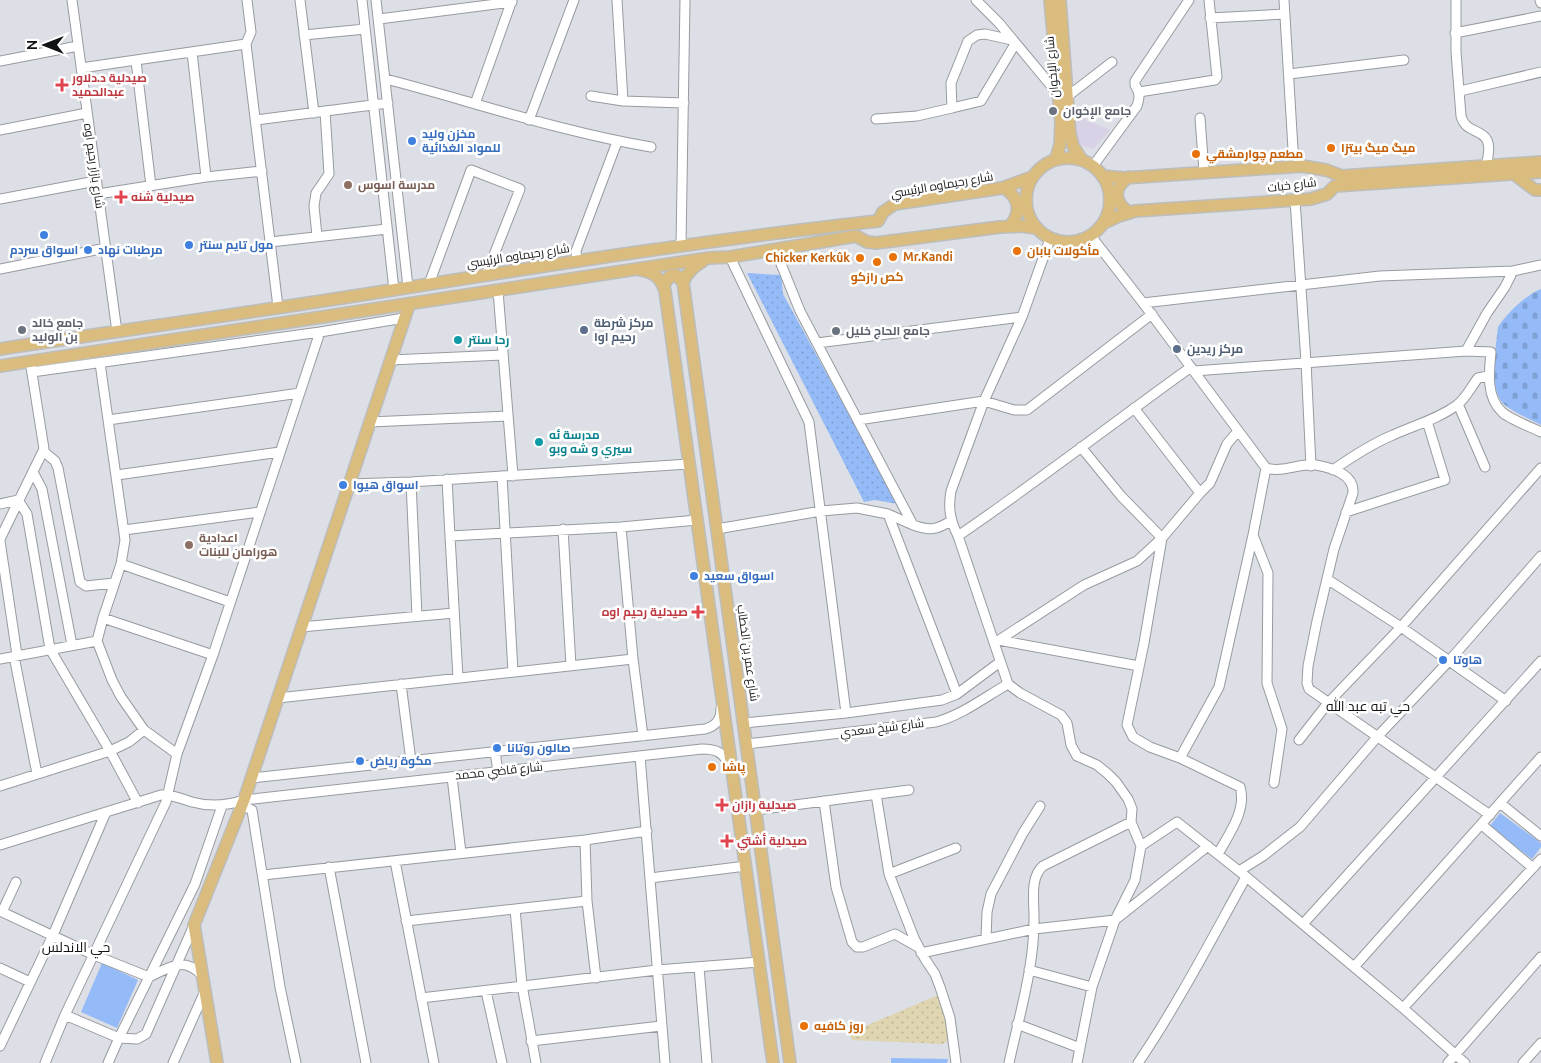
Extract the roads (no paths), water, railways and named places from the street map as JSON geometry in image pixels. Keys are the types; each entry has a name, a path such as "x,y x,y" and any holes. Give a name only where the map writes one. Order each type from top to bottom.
{"main road":[{"path":"1050,0 1063,95 1060,144 1056,159"},
{"name":"شارع الإخوان","path":"1060,0 1063,95 1072,141 1081,159"},
{"path":"1060,144 1066,146 1072,141"},
{"path":"1068,157 1081,159 1093,166 1108,186 1110,201 1108,216 1104,223 1091,236 1067,243 1050,238 1036,228 1026,208 1028,187 1032,177 1043,166 1056,159 1068,157"},
{"name":"شارع خبات","path":"1102,176 1129,178 1302,166 1326,170 1342,176 1541,162"},
{"name":"شارع خبات","path":"1104,223 1130,213 1294,200 1322,196 1331,192 1335,186 1541,172"},
{"path":"1514,174 1538,190"},
{"name":"شارع رحيماوه الرئيسي","path":"0,349 681,245 878,221 883,212 895,204 1004,188 1032,177"},
{"path":"1129,178 1122,182 1117,189 1121,206 1130,213"},
{"path":"1004,188 1015,198 1018,205 1018,213 1010,226"},
{"path":"0,366 31,367 503,290 709,258 730,257 856,236 867,242 876,243 1010,226 1036,228"},
{"path":"663,286 670,276 676,275 683,282 686,274 693,267 709,258"},
{"path":"531,268 524,278 524,282 533,286"},
{"path":"636,270 652,273 662,281 663,286 774,1063"},
{"path":"503,290 514,286 516,281 506,272"},
{"name":"شارع عمر بن الخطاب","path":"683,282 790,1063"},
{"path":"217,1063 202,975 192,930 243,802 409,305"},
{"path":"678,385 696,381"},
{"path":"707,590 725,588"},
{"path":"753,919 770,916"},
{"path":"765,1000 782,998"}],"street":[{"name":"شارع بازار رحيم اوه","path":"72,0 117,332"},
{"path":"247,0 251,32 246,44 278,307"},
{"path":"300,0 314,113"},
{"path":"362,0 394,290"},
{"path":"376,0 408,287"},
{"path":"529,120 574,0"},
{"path":"618,0 623,101"},
{"path":"681,245 685,0"},
{"path":"976,0 1000,23 1014,42 1063,95 1112,62"},
{"path":"1093,166 1137,106 1140,99 1135,81 1189,0"},
{"path":"1139,92 1215,80 1217,77 1209,0"},
{"path":"1284,0 1293,149 1302,166"},
{"path":"1456,0 1456,33 1462,120 1482,134 1489,144 1490,152 1486,165"},
{"path":"379,19 512,1 474,104"},
{"path":"1210,18 1285,14"},
{"path":"1456,33 1541,16"},
{"path":"304,35 365,29"},
{"path":"952,108 951,83 968,41 977,35 985,34 1014,42"},
{"path":"876,118 917,116 981,101 1014,42"},
{"path":"81,68 246,44"},
{"path":"0,61 78,46"},
{"path":"192,52 206,177"},
{"path":"1288,74 1404,60"},
{"path":"136,61 151,186"},
{"path":"1460,91 1541,72"},
{"path":"386,79 529,120 617,142 651,148"},
{"path":"591,96 623,101 684,103"},
{"path":"256,120 388,103"},
{"path":"317,236 314,206 316,194 329,174 326,111"},
{"path":"0,130 87,114"},
{"path":"1200,118 1204,172"},
{"path":"578,261 576,251 617,142"},
{"path":"429,284 471,170 520,189 486,275"},
{"path":"98,194 206,177 262,171"},
{"path":"0,199 96,181"},
{"path":"1294,200 1306,362 1310,466"},
{"path":"270,242 387,229"},
{"path":"1091,236 1144,302 1266,468 1273,470 1315,465 1333,470 1349,478 1353,486 1334,549 1308,666 1307,683 1309,689 1490,815"},
{"path":"1050,238 1022,317 984,401 951,491 948,506 951,521 996,640 1000,662 1008,684 1020,693 1061,715 1067,723 1073,751 1076,756 1097,765 1116,782 1130,804 1132,809 1131,822 1141,846 1135,880 1116,920 1092,987 1077,1063"},
{"path":"0,269 106,248"},
{"path":"775,249 796,302 913,525"},
{"path":"730,257 809,422 846,713"},
{"path":"1144,302 1380,276 1512,271 1541,265"},
{"path":"1466,351 1505,287 1512,271"},
{"path":"392,276 400,276 406,273"},
{"path":"503,290 503,355 513,476"},
{"path":"858,420 984,401 1014,410 1027,410 1152,314"},
{"path":"817,343 1022,317"},
{"path":"36,774 4,597 0,540 44,449 31,367 100,363 320,332 404,318"},
{"path":"45,1063 65,1015 166,802 177,754 320,332"},
{"path":"958,536 1023,492 1134,408 1193,369 1466,351 1491,352 1488,376 1494,400 1502,413 1541,432"},
{"path":"390,360 503,355"},
{"path":"100,363 117,476 125,546 121,564 102,618 97,641 108,671 121,697 144,730 177,754"},
{"path":"1333,470 1358,452 1375,443 1427,422 1458,404 1478,378 1488,376"},
{"path":"108,420 300,393"},
{"path":"1458,404 1485,467"},
{"path":"1134,408 1200,493"},
{"path":"369,422 508,416"},
{"path":"1346,512 1445,480 1427,422"},
{"path":"996,640 1084,585 1137,561 1162,538 1210,483 1227,444 1238,431"},
{"path":"1081,448 1121,496 1162,538"},
{"path":"43,451 55,461 58,468 80,582 86,586 114,583"},
{"path":"117,476 280,452"},
{"path":"348,484 411,482 689,464"},
{"path":"1180,758 1219,687 1266,468"},
{"path":"1299,740 1328,703 1401,627 1541,468"},
{"path":"33,472 42,490 72,645"},
{"path":"502,476 514,672"},
{"path":"447,479 458,678"},
{"path":"411,482 417,616"},
{"path":"0,504 18,500"},
{"path":"18,500 27,514 50,650 110,751 138,803"},
{"path":"717,529 821,510 857,508 888,514 926,529 938,528 951,521"},
{"path":"124,530 260,512"},
{"path":"888,514 957,694"},
{"path":"450,536 621,527 697,520"},
{"path":"621,527 633,659 643,736"},
{"path":"563,529 571,666"},
{"path":"1253,535 1268,573 1267,683 1282,729 1274,782"},
{"path":"1162,538 1144,643 1127,725 1133,737 1150,747 1180,758 1240,787 1243,796 1242,807 1218,854"},
{"path":"1138,1063 1180,996 1243,874 1244,867 1263,856 1300,827 1378,736 1449,661 1541,556"},
{"path":"121,564 230,602"},
{"path":"1328,579 1401,627 1506,701"},
{"path":"301,627 454,613"},
{"path":"102,618 212,655"},
{"path":"996,640 1139,666"},
{"path":"0,659 97,641"},
{"path":"278,698 633,659"},
{"path":"1303,924 1541,661"},
{"name":"شارع شيخ سعدي","path":"744,723 846,713 942,700 957,694 1000,662"},
{"path":"401,684 411,761"},
{"name":"شارع شيخ سعدي","path":"746,744 936,722 947,719 1008,684"},
{"name":"شارع قاضي محمد","path":"251,778 705,729 715,726 721,713 722,696"},
{"path":"0,786 110,751 129,742 144,730"},
{"name":"شارع قاضي محمد","path":"222,806 452,777 702,749 720,751 726,759 734,782"},
{"path":"495,752 498,772"},
{"path":"640,756 665,1063"},
{"path":"1354,967 1541,757"},
{"path":"452,777 461,852"},
{"path":"756,810 909,790"},
{"path":"0,844 161,795 168,794 206,805 222,806 195,884 108,1063"},
{"path":"876,794 888,874 920,950 935,974 950,1018 956,1063"},
{"path":"824,801 836,887 852,942 858,947 863,947 910,927"},
{"path":"243,802 252,810 280,987 296,1063"},
{"path":"1500,802 1541,836"},
{"path":"986,939 987,912 991,894 1023,833 1040,806"},
{"path":"1,1042 53,935 106,812"},
{"path":"1009,1063 1029,970 1034,929 1033,892 1038,870 1131,822"},
{"path":"1141,846 1178,822 1303,924 1465,1063"},
{"path":"1482,825 1533,868"},
{"path":"263,874 585,840 646,831"},
{"path":"585,840 587,901 596,978"},
{"path":"895,934 920,950 934,950 1034,929 1116,920 1208,846"},
{"path":"888,874 956,848"},
{"path":"1403,1008 1541,859"},
{"path":"395,861 434,1063"},
{"path":"650,878 746,866"},
{"path":"329,867 366,1063"},
{"path":"16,882 1,912 94,955 149,977 182,964 190,965 202,975"},
{"path":"406,921 587,901"},
{"path":"515,909 522,986 536,1063"},
{"path":"169,936 192,930"},
{"path":"65,1015 119,1038 138,1039 146,1034 192,930"},
{"path":"934,950 935,974"},
{"path":"1448,1063 1541,957"},
{"path":"421,998 657,970 759,962"},
{"path":"698,967 707,1063"},
{"path":"0,968 30,982"},
{"path":"1029,970 1092,987"},
{"path":"173,1063 205,991"},
{"path":"486,991 502,1063"},
{"path":"1017,1024 1080,1048"},
{"path":"531,1041 661,1026"},
{"path":"1523,1063 1541,1043"}],"place":[{"name":"صيدلية د.دلاور عبدالحميد","path":"62,85"},
{"name":"جامع الإخوان","path":"1053,111"},
{"name":"مخزن وليد للمواد الغذائية","path":"412,141"},
{"name":"ميگ ميگ بيتزا","path":"1331,148"},
{"name":"مطعم چوارمشقي","path":"1196,154"},
{"name":"مدرسة اسوس","path":"348,185"},
{"name":"صيدلية شنه","path":"121,197"},
{"name":"اسواق سردم","path":"44,235"},
{"name":"مول تايم سنتر","path":"189,245"},
{"name":"مرطبات نهاد","path":"88,250"},
{"name":"مأكولات بابان","path":"1017,251"},
{"name":"Mr.Kandi","path":"893,257"},
{"name":"Chicker Kerkûk","path":"860,258"},
{"name":"كص رازكو","path":"877,262"},
{"name":"جامع خالد بن الوليد","path":"22,330"},
{"name":"مركز شرطة رحيم اوا","path":"584,330"},
{"name":"جامع الحاج خليل","path":"836,331"},
{"name":"رحا سنتر","path":"458,340"},
{"name":"مركز ريدين","path":"1177,349"},
{"name":"مدرسة ئه سيري و شه وبو","path":"539,442"},
{"name":"اسواق هيوا","path":"343,485"},
{"name":"اعدادية هورامان للبنات","path":"189,545"},
{"name":"اسواق سعيد","path":"694,576"},
{"name":"صيدلية رحيم اوه","path":"698,612"},
{"name":"هاوتا","path":"1443,660"},
{"name":"صالون روتانا","path":"497,748"},
{"name":"مكوة رياض","path":"360,761"},
{"name":"پاشا","path":"712,767"},
{"name":"صيدلية رازان","path":"722,805"},
{"name":"صيدلية أشتي","path":"727,841"},
{"name":"روز كافيه","path":"804,1026"}],"district":[{"name":"حي تبه عبد الله","path":"1368,706"},
{"name":"حي الاندلس","path":"76,947"}]}
